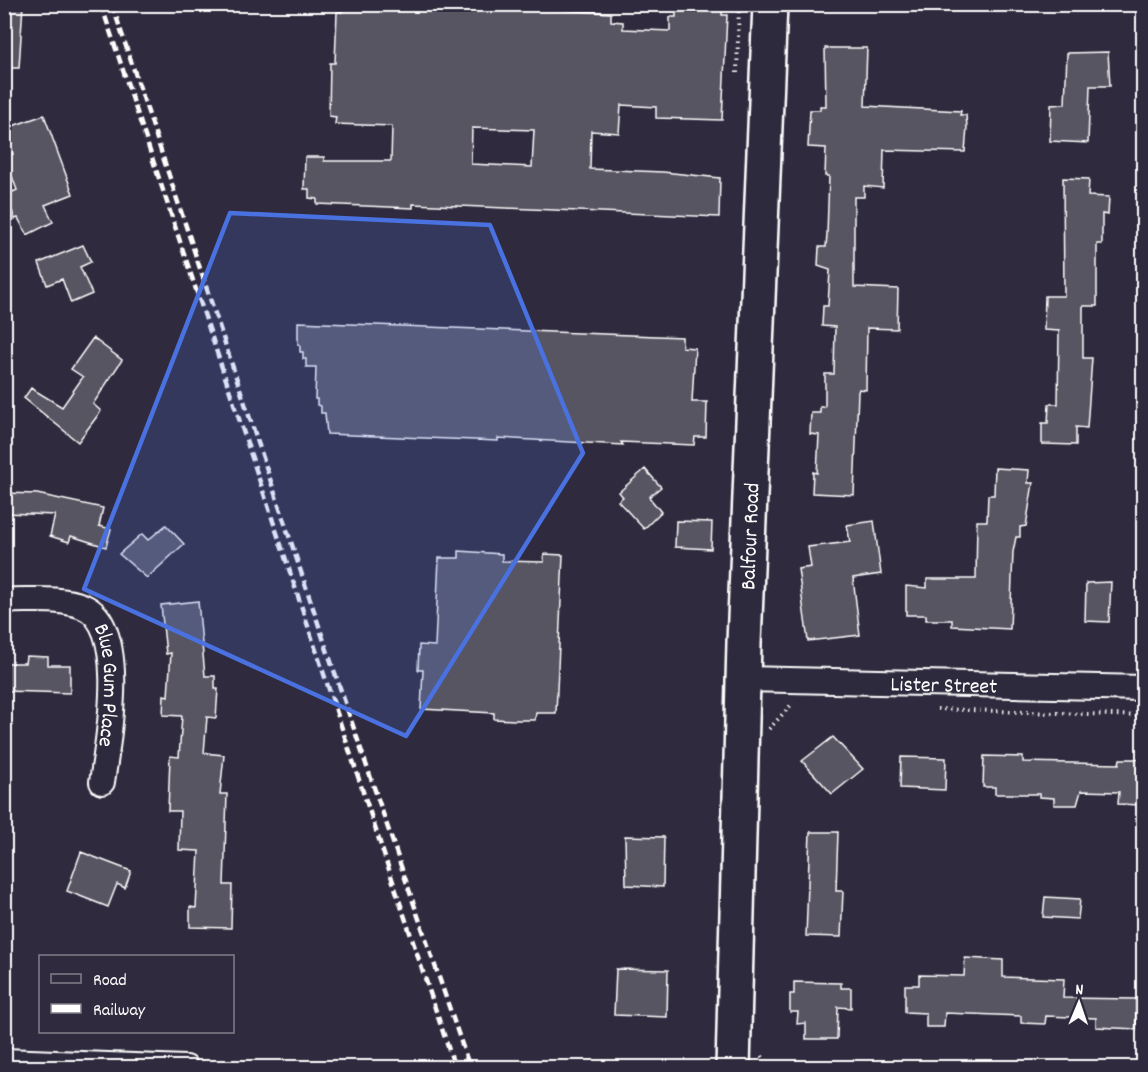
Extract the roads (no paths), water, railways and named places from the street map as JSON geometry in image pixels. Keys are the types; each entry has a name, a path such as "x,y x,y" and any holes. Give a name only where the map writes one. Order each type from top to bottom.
{"main road":[{"name":"Balfour Road","path":"746,1060 743,679 770,4"}],"street":[{"name":"Blue Gum Place","path":"4,600 61,602 83,606 100,619 109,639 111,721 102,782"},
{"name":"Lister Street","path":"743,679 1143,688"},
{"path":"4,1061 186,1068"}],"railway":[{"path":"101,4 455,1068"},
{"path":"112,4 325,644 470,1068"}]}
